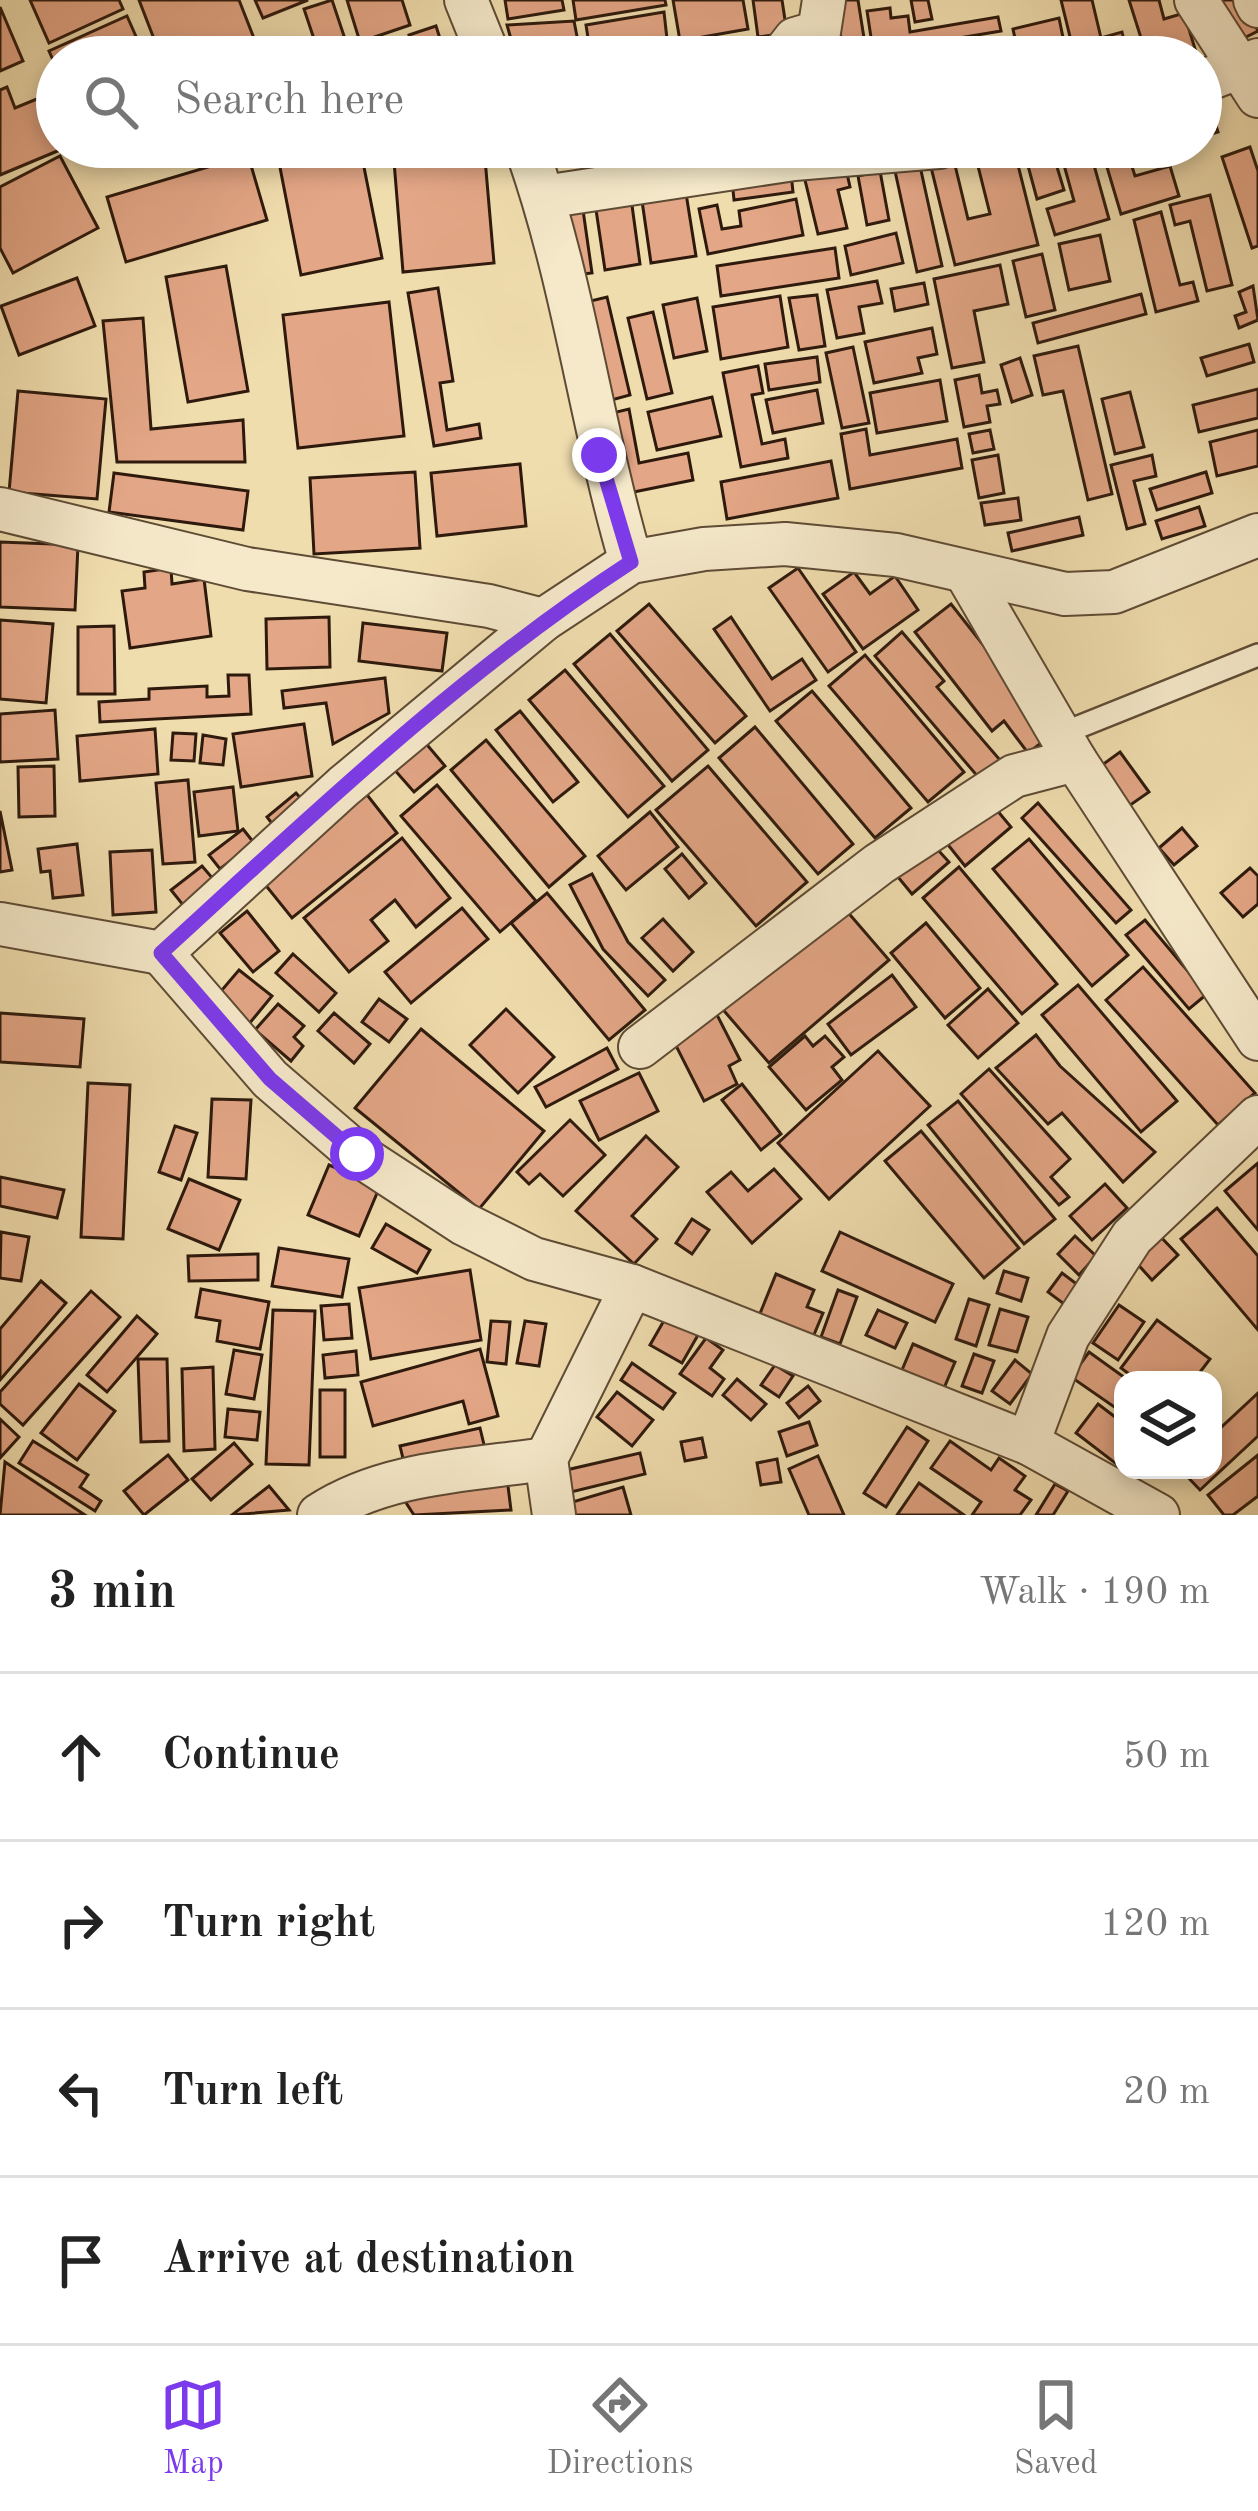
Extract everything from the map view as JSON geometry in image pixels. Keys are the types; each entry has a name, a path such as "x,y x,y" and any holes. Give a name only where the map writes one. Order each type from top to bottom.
{"street":[{"path":"466,0 481,36"},
{"path":"805,36 819,32 824,0"},
{"path":"1196,0 1253,75 1222,79"},
{"path":"534,168 544,197 599,455 631,562"},
{"path":"544,197 708,168"},
{"path":"0,509 248,569 489,606 543,620"},
{"path":"161,953 344,786 543,620 631,562 704,549 785,544 896,555 1066,594 1114,592 1258,536"},
{"path":"966,573 1068,747 1258,1039"},
{"path":"640,1047 878,864 1014,776 1068,747"},
{"path":"0,924 161,953 270,1079 357,1154 464,1224 534,1259 632,1286 1028,1443 1158,1515"},
{"path":"1028,1443 1068,1336 1132,1237 1258,1117"},
{"path":"554,1515 546,1459 632,1286"},
{"path":"319,1515 345,1498 416,1477 546,1459"}],"lane":[{"path":"1068,747 1258,655"}],"building":[{"path":"30,0 119,0 123,9 64,36 46,36"},
{"path":"139,0 239,0 253,36 153,36"},
{"path":"255,0 308,0 263,18"},
{"path":"332,0 344,36 313,36 304,9"},
{"path":"347,0 402,0 410,25 378,36 358,36"},
{"path":"505,0 562,0 564,10 508,19"},
{"path":"573,0 665,0 666,5 576,20"},
{"path":"673,0 743,0 748,29 679,36"},
{"path":"753,0 782,0 787,33 758,36"},
{"path":"835,0 858,0 864,36 841,36"},
{"path":"911,0 928,0 932,19 915,22"},
{"path":"1061,0 1092,0 1101,36 1070,36"},
{"path":"1129,0 1159,0 1164,19 1184,13 1191,36 1140,36"},
{"path":"1214,0 1243,0 1258,31 1236,42"},
{"path":"0,7 23,61 0,71"},
{"path":"890,8 891,18 908,16 910,32 998,17 1001,31 971,36 871,36 867,11"},
{"path":"664,12 667,36 588,36 586,25"},
{"path":"127,16 136,36 82,36"},
{"path":"1059,18 1063,36 1014,36 1013,29"},
{"path":"574,21 577,36 510,36 507,25"},
{"path":"436,26 439,36 409,36"},
{"path":"7,87 15,108 36,99 36,160 0,175 0,90"},
{"path":"1250,147 1258,171 1258,246 1252,248 1222,157"},
{"path":"37,168 66,168 98,228 13,273 0,248 0,187"},
{"path":"204,168 252,168 267,220 126,262 107,197"},
{"path":"280,168 364,168 382,258 301,275"},
{"path":"395,168 486,168 494,263 403,272"},
{"path":"920,168 942,266 917,272 895,171"},
{"path":"931,168 956,168 968,219 990,214 978,168 1019,168 1038,245 955,265"},
{"path":"1029,168 1057,168 1064,190 1037,199"},
{"path":"1065,168 1095,168 1109,219 1055,235 1047,209 1074,201"},
{"path":"1107,168 1132,168 1135,176 1171,168 1179,196 1121,214"},
{"path":"846,169 850,187 838,190 847,228 818,234 805,180"},
{"path":"880,171 889,220 867,225 858,176"},
{"path":"791,173 793,192 734,200 732,180"},
{"path":"685,187 696,256 651,263 641,194"},
{"path":"1210,195 1232,285 1207,291 1190,221 1175,225 1170,205"},
{"path":"631,198 640,264 605,270 595,203"},
{"path":"796,199 803,235 708,254 699,209 717,205 722,229 741,226 739,211"},
{"path":"583,210 592,273 573,275 563,213"},
{"path":"1161,212 1180,285 1193,282 1198,301 1156,312 1134,220"},
{"path":"896,233 903,263 851,275 845,246"},
{"path":"1100,235 1110,281 1069,290 1059,244"},
{"path":"835,248 839,278 721,296 717,266"},
{"path":"1042,254 1055,310 1026,317 1013,261"},
{"path":"1000,265 1008,304 974,311 984,362 952,368 934,279"},
{"path":"226,266 248,391 188,402 166,277"},
{"path":"77,278 95,326 19,355 1,306"},
{"path":"877,281 882,303 859,307 864,333 837,338 827,290"},
{"path":"924,283 928,304 895,311 891,289"},
{"path":"1253,286 1258,320 1239,328 1235,316 1246,312 1239,292"},
{"path":"438,288 453,381 440,383 447,430 479,424 481,438 434,446 408,293"},
{"path":"1141,294 1146,314 1038,343 1033,323"},
{"path":"817,295 825,346 799,350 789,298"},
{"path":"780,296 788,347 721,359 713,307"},
{"path":"607,297 630,395 597,404 574,305"},
{"path":"697,298 707,351 674,358 663,305"},
{"path":"389,302 404,436 298,448 283,315"},
{"path":"653,312 672,393 647,399 628,318"},
{"path":"143,318 151,429 243,420 245,462 117,462 103,321"},
{"path":"932,328 937,354 918,358 922,373 874,383 865,342"},
{"path":"1249,344 1254,362 1207,376 1201,358"},
{"path":"1078,346 1112,494 1088,500 1063,391 1043,395 1034,356"},
{"path":"853,347 869,423 842,428 826,353"},
{"path":"817,357 820,382 769,390 765,364"},
{"path":"1020,358 1032,395 1012,402 1001,365"},
{"path":"758,366 763,393 752,395 762,444 785,439 788,458 741,467 723,373"},
{"path":"979,375 982,393 997,390 1000,404 987,406 990,422 964,427 955,380"},
{"path":"940,380 947,421 877,433 870,393"},
{"path":"1258,389 1258,418 1199,432 1193,405"},
{"path":"817,390 823,423 773,433 766,400"},
{"path":"18,391 106,399 97,499 9,492"},
{"path":"1130,392 1144,447 1115,454 1102,399"},
{"path":"712,397 721,436 657,450 648,412"},
{"path":"629,409 639,463 688,453 693,480 624,494 608,414"},
{"path":"866,429 870,455 957,439 962,468 850,489 841,434"},
{"path":"990,430 994,449 973,453 969,434"},
{"path":"1258,430 1258,466 1217,476 1210,442"},
{"path":"998,455 1004,493 979,498 972,460"},
{"path":"1152,455 1156,476 1134,481 1145,524 1127,529 1111,465"},
{"path":"831,461 838,498 727,519 721,482"},
{"path":"520,464 526,526 437,536 431,473"},
{"path":"415,472 420,548 314,554 310,478"},
{"path":"1206,472 1212,493 1157,510 1150,489"},
{"path":"114,473 248,491 243,530 109,512"},
{"path":"1018,498 1021,520 985,525 981,503"},
{"path":"1199,507 1205,526 1162,539 1156,521"},
{"path":"1079,517 1083,535 1012,551 1008,533"},
{"path":"0,542 78,545 75,610 0,607"},
{"path":"171,568 172,584 204,579 211,636 130,648 122,591 145,588 144,572"},
{"path":"798,568 856,652 828,672 769,588"},
{"path":"854,572 870,594 895,576 918,610 863,649 823,594"},
{"path":"649,604 746,716 715,743 617,631"},
{"path":"951,604 1053,734 1028,753 1004,721 992,731 915,632"},
{"path":"329,617 330,667 267,669 266,619"},
{"path":"731,617 772,679 802,659 816,680 770,711 714,629"},
{"path":"0,620 53,624 46,703 0,699"},
{"path":"363,623 447,633 442,671 359,661"},
{"path":"114,626 115,694 78,694 78,627"},
{"path":"902,632 944,681 937,687 1000,760 979,778 875,656"},
{"path":"610,634 708,750 672,781 574,664"},
{"path":"865,655 964,772 928,802 829,686"},
{"path":"565,670 664,786 628,817 529,700"},
{"path":"228,675 249,675 251,714 100,722 99,702 149,699 149,689 207,686 207,697 229,696"},
{"path":"385,678 389,713 333,744 326,703 284,708 282,691"},
{"path":"812,691 911,808 875,838 776,721"},
{"path":"55,710 58,759 0,762 0,714"},
{"path":"520,711 578,782 553,802 496,730"},
{"path":"304,724 312,776 241,787 233,734"},
{"path":"755,727 853,844 818,874 719,758"},
{"path":"155,729 158,774 80,781 77,736"},
{"path":"173,733 196,734 194,761 171,760"},
{"path":"203,735 226,739 223,765 200,763"},
{"path":"423,740 445,766 414,792 392,767"},
{"path":"486,740 585,856 549,887 451,770"},
{"path":"1120,752 1149,792 1126,808 1098,768"},
{"path":"54,766 55,816 19,817 18,767"},
{"path":"708,766 807,882 756,926 656,810"},
{"path":"188,780 195,862 163,864 156,783"},
{"path":"437,785 536,901 500,932 401,816"},
{"path":"233,787 238,831 199,836 194,792"},
{"path":"364,791 397,833 292,918 259,877"},
{"path":"296,793 307,805 277,830 267,817"},
{"path":"991,803 1011,827 965,866 945,841"},
{"path":"1038,803 1131,910 1116,923 1022,818"},
{"path":"0,811 12,870 0,872"},
{"path":"650,812 678,847 626,890 598,856"},
{"path":"1182,828 1197,846 1174,865 1159,848"},
{"path":"243,829 254,843 220,869 209,855"},
{"path":"402,838 450,898 416,927 395,900 371,920 388,941 349,972 304,918"},
{"path":"1029,839 1128,955 1092,986 993,869"},
{"path":"929,840 949,862 912,894 893,871"},
{"path":"77,844 83,895 53,898 50,871 41,872 38,849"},
{"path":"152,850 156,912 113,915 110,852"},
{"path":"682,854 706,883 689,898 665,869"},
{"path":"202,866 214,880 183,905 171,890"},
{"path":"959,867 1057,984 1022,1014 923,898"},
{"path":"1250,868 1258,876 1258,904 1243,917 1221,893"},
{"path":"592,874 628,942 665,980 648,996 603,949 570,885"},
{"path":"547,893 645,1010 609,1040 511,923"},
{"path":"839,902 889,960 769,1063 719,1005"},
{"path":"462,908 488,939 411,1003 385,972"},
{"path":"247,911 279,951 253,972 220,933"},
{"path":"663,919 693,952 673,971 642,938"},
{"path":"1145,920 1207,994 1189,1009 1126,935"},
{"path":"926,923 980,988 945,1018 891,953"},
{"path":"293,954 336,993 319,1012 276,973"},
{"path":"1143,967 1255,1093 1218,1125 1106,1000"},
{"path":"239,970 272,996 249,1024 216,997"},
{"path":"892,975 916,1007 851,1055 828,1024"},
{"path":"1078,985 1177,1101 1141,1132 1042,1015"},
{"path":"988,989 1018,1023 978,1058 948,1025"},
{"path":"379,999 407,1019 389,1042 362,1022"},
{"path":"278,1004 304,1026 294,1037 303,1046 291,1061 255,1030"},
{"path":"713,1007 740,1060 729,1066 737,1084 704,1101 668,1030"},
{"path":"506,1009 554,1057 518,1093 470,1045"},
{"path":"0,1013 84,1019 80,1067 0,1062"},
{"path":"334,1013 370,1044 354,1063 318,1031"},
{"path":"421,1029 544,1131 479,1209 355,1108"},
{"path":"1036,1035 1060,1066 1155,1152 1123,1182 1062,1113 1048,1124 996,1068"},
{"path":"805,1036 813,1046 825,1036 844,1057 832,1067 842,1080 806,1110 769,1067"},
{"path":"607,1048 618,1069 546,1107 535,1087"},
{"path":"878,1051 930,1106 829,1199 778,1143"},
{"path":"989,1069 1070,1159 1051,1177 1069,1197 1059,1205 961,1094"},
{"path":"639,1073 658,1111 599,1140 580,1101"},
{"path":"88,1083 130,1085 123,1239 81,1237"},
{"path":"742,1084 781,1134 761,1150 722,1100"},
{"path":"212,1099 251,1100 246,1179 208,1177"},
{"path":"958,1101 1055,1219 1024,1244 928,1125"},
{"path":"570,1120 605,1155 563,1196 540,1174 529,1184 517,1172"},
{"path":"175,1126 197,1133 181,1180 159,1172"},
{"path":"921,1131 1019,1248 984,1278 885,1161"},
{"path":"646,1136 678,1167 632,1216 657,1239 634,1264 576,1211"},
{"path":"1258,1163 1258,1230 1225,1191"},
{"path":"329,1165 380,1186 359,1236 308,1215"},
{"path":"774,1169 801,1199 752,1243 707,1192 731,1172 748,1191"},
{"path":"0,1177 64,1190 57,1218 0,1206"},
{"path":"189,1179 240,1200 219,1250 168,1229"},
{"path":"1105,1184 1127,1208 1092,1240 1070,1216"},
{"path":"1217,1208 1258,1256 1258,1330 1181,1239"},
{"path":"692,1219 709,1230 692,1254 676,1243"},
{"path":"386,1224 430,1250 417,1273 372,1248"},
{"path":"1,1232 29,1237 21,1281 0,1278"},
{"path":"840,1232 953,1284 935,1322 822,1271"},
{"path":"1158,1234 1178,1255 1152,1280 1132,1258"},
{"path":"1075,1236 1096,1256 1079,1275 1058,1254"},
{"path":"279,1248 349,1259 342,1297 272,1286"},
{"path":"258,1254 258,1280 189,1281 188,1256"},
{"path":"470,1270 481,1340 371,1359 359,1288"},
{"path":"1004,1271 1028,1278 1021,1301 997,1293"},
{"path":"1062,1273 1086,1291 1072,1310 1048,1292"},
{"path":"776,1274 814,1290 807,1307 823,1313 813,1337 759,1316"},
{"path":"41,1281 66,1303 0,1380 0,1329"},
{"path":"201,1289 269,1302 260,1349 217,1341 220,1321 196,1317"},
{"path":"838,1290 857,1297 840,1344 821,1337"},
{"path":"91,1291 120,1317 23,1425 0,1404 0,1392"},
{"path":"969,1299 989,1305 976,1346 956,1339"},
{"path":"349,1304 352,1338 324,1340 321,1306"},
{"path":"1119,1305 1144,1322 1118,1360 1093,1343"},
{"path":"1000,1309 1028,1317 1017,1352 989,1345"},
{"path":"273,1310 315,1311 309,1465 266,1464"},
{"path":"878,1310 907,1323 895,1348 866,1335"},
{"path":"137,1316 157,1334 107,1392 87,1375"},
{"path":"666,1317 698,1335 682,1363 650,1345"},
{"path":"1157,1320 1210,1359 1201,1371 1121,1368"},
{"path":"491,1321 510,1322 506,1364 487,1362"},
{"path":"525,1321 546,1324 539,1366 517,1363"},
{"path":"706,1338 723,1350 710,1368 724,1379 712,1396 680,1374"},
{"path":"913,1344 955,1362 944,1388 902,1370"},
{"path":"480,1349 498,1416 469,1424 463,1401 373,1426 361,1382"},
{"path":"234,1350 262,1355 254,1399 226,1394"},
{"path":"356,1351 358,1375 325,1378 323,1355"},
{"path":"1089,1352 1115,1371 1114,1407 1071,1377"},
{"path":"974,1354 994,1361 982,1393 962,1386"},
{"path":"138,1359 167,1359 169,1441 141,1442"},
{"path":"1015,1360 1032,1374 1010,1404 992,1391"},
{"path":"632,1363 675,1393 663,1409 621,1380"},
{"path":"775,1365 793,1376 779,1397 761,1385"},
{"path":"213,1367 215,1449 184,1451 182,1369"},
{"path":"737,1379 766,1404 751,1420 723,1395"},
{"path":"79,1384 115,1411 77,1460 41,1433"},
{"path":"808,1386 820,1401 799,1418 787,1403"},
{"path":"320,1390 345,1390 345,1457 320,1457"},
{"path":"617,1392 653,1420 632,1446 597,1417"},
{"path":"1258,1393 1258,1436 1222,1470 1222,1427"},
{"path":"1098,1404 1114,1416 1114,1462 1076,1433"},
{"path":"228,1409 260,1412 257,1440 225,1437"},
{"path":"0,1419 19,1437 0,1458"},
{"path":"809,1422 817,1445 787,1456 779,1432"},
{"path":"907,1427 928,1441 886,1507 864,1493"},
{"path":"480,1428 486,1453 406,1471 400,1446"},
{"path":"702,1438 706,1457 685,1461 681,1442"},
{"path":"33,1441 88,1475 80,1487 101,1501 95,1511 19,1463"},
{"path":"950,1441 991,1470 999,1458 1025,1476 1015,1490 1031,1500 1020,1515 972,1515 981,1502 931,1468"},
{"path":"234,1443 252,1464 211,1500 192,1479"},
{"path":"640,1453 645,1474 567,1493 562,1471"},
{"path":"168,1455 188,1480 144,1515 124,1491"},
{"path":"1258,1455 1258,1496 1233,1515 1224,1515 1208,1495"},
{"path":"818,1456 844,1515 809,1515 789,1469"},
{"path":"777,1459 781,1482 761,1485 757,1463"},
{"path":"5,1462 85,1515 0,1515"},
{"path":"507,1478 511,1510 414,1515 401,1495"},
{"path":"1190,1479 1212,1479 1200,1490"},
{"path":"919,1483 964,1515 897,1515"},
{"path":"1055,1484 1068,1491 1053,1515 1036,1515"},
{"path":"269,1486 289,1510 232,1515"},
{"path":"623,1487 631,1515 562,1515 559,1506"}],"route":[{"path":"357,1154 270,1079 161,953 344,786 543,620 631,562 599,455"}]}
